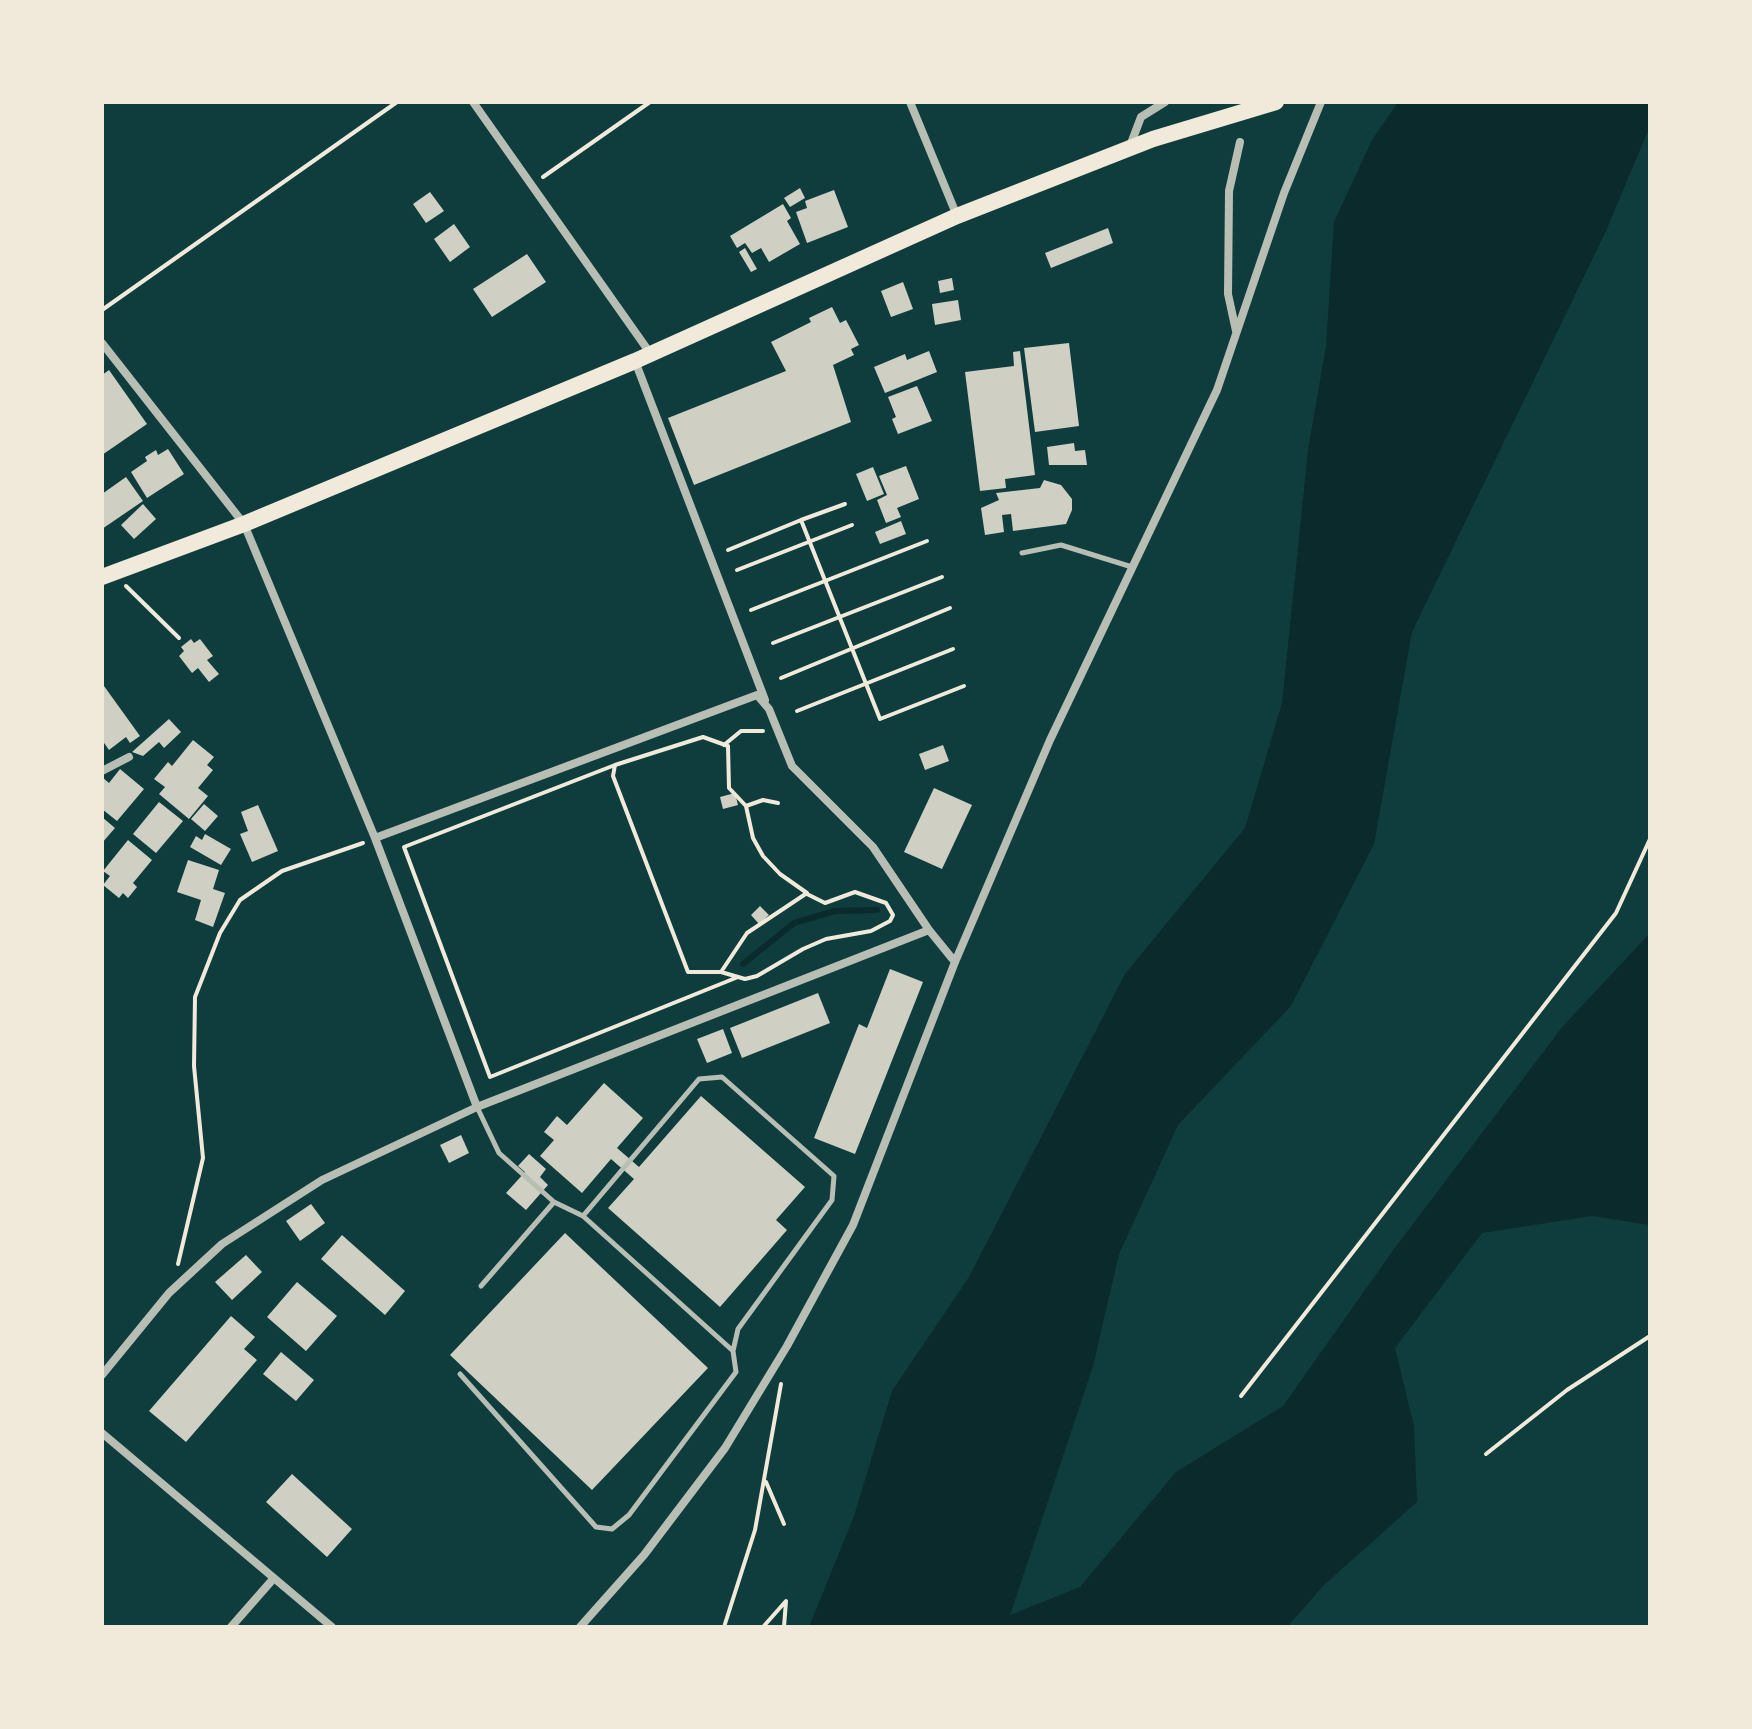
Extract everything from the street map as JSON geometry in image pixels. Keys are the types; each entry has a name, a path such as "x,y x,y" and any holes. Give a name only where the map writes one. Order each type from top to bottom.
{"main road":[{"path":"107,575 244,524 643,357 957,216 1129,149 1276,102"}],"street":[{"path":"473,102 532,186 643,357 765,701 792,766 873,847 929,930 955,962"},
{"path":"910,102 957,216"},
{"path":"1129,149 1141,117 1165,102"},
{"path":"580,1627 644,1555 725,1448 787,1346 853,1225 955,962 1050,740 1217,390 1284,193 1321,102"},
{"path":"1236,334 1228,294 1229,191 1240,142"},
{"path":"102,343 244,524 375,838 477,1107"},
{"path":"375,838 735,702 757,695 765,701"},
{"path":"102,771 129,757"},
{"path":"102,1375 169,1293 222,1244 322,1180 477,1107 929,930"},
{"path":"102,1433 332,1627"},
{"path":"231,1627 274,1578"}],"lane":[{"path":"1022,553 1061,545 1081,548 1133,568"},
{"path":"460,1374 596,1527 612,1529 629,1515 736,1372 733,1351 738,1329 832,1200 834,1176 722,1077 699,1079 583,1216"},
{"path":"477,1107 499,1153 554,1202 583,1216 733,1351"},
{"path":"481,1286 554,1202"}],"path":[{"path":"102,310 397,102"},
{"path":"532,186 650,102"},
{"path":"728,550 845,504"},
{"path":"801,520 880,719 964,686"},
{"path":"737,570 852,525"},
{"path":"751,610 927,541"},
{"path":"107,575 179,638"},
{"path":"773,643 942,577"},
{"path":"781,678 950,608"},
{"path":"797,711 953,649"},
{"path":"724,745 741,731 749,729 758,734 776,726"},
{"path":"703,737 724,745 728,746 729,788 746,806 753,838 763,856 807,894 825,903 855,892 886,903 893,915 871,931 826,939 757,976 738,977 490,1077 404,847 615,765 703,737"},
{"path":"615,765 613,776 688,972 721,972 738,977"},
{"path":"746,806 763,800 778,803"},
{"path":"169,1293 190,1223 203,1158 194,1066 195,997 220,933 240,900 282,871 375,838"},
{"path":"1241,1396 1616,913 1650,839"},
{"path":"721,972 747,933 807,894"},
{"path":"1486,1454 1567,1390 1650,1336"},
{"path":"724,1627 755,1530 787,1346"},
{"path":"765,1479 784,1524"},
{"path":"763,1627 786,1601 784,1627"}],"water":[{"path":"1398,102 1650,102 1650,126 1606,231 1412,632 1374,844 1291,1006 1178,1125 1119,1254 1093,1366 1010,1615 1080,1587 1176,1472 1283,1406 1394,1249 1563,1026 1650,933 1650,1225 1592,1216 1482,1233 1395,1348 1414,1426 1417,1502 1324,1585 1287,1627 809,1627 854,1516 892,1391 969,1277 1125,974 1245,828 1282,703 1308,450 1326,346 1334,222 1372,140"}],"building":[{"path":"800,188 805,198 790,207 784,198"},
{"path":"834,190 848,227 807,243 796,212 807,208 805,201"},
{"path":"430,192 444,211 426,223 413,204"},
{"path":"783,204 791,218 787,221 800,244 769,262 761,248 752,253 745,243 737,248 730,236"},
{"path":"454,224 470,247 450,262 434,239"},
{"path":"1108,228 1113,243 1051,268 1045,253"},
{"path":"745,248 757,269 751,272 739,252"},
{"path":"527,254 546,282 492,317 473,289"},
{"path":"952,278 954,290 940,293 938,281"},
{"path":"903,282 913,309 891,317 881,291"},
{"path":"958,300 961,320 935,325 932,304"},
{"path":"832,307 840,323 846,320 859,345 851,349 854,355 833,365 851,422 694,485 668,418 786,371 771,342 811,322 809,318"},
{"path":"1069,343 1079,426 1035,432 1024,348"},
{"path":"929,351 937,372 885,393 874,367 905,354 907,360"},
{"path":"1020,351 1035,475 1005,479 1006,488 980,491 965,372 1014,366 1013,352"},
{"path":"109,370 147,424 102,455 102,375"},
{"path":"917,386 932,421 898,434 892,419 896,417 888,397"},
{"path":"1074,443 1075,451 1085,450 1087,465 1049,465 1047,447"},
{"path":"168,449 184,474 147,498 131,472 156,450 158,455"},
{"path":"906,466 919,499 897,508 901,517 886,523 877,500 887,495 879,476"},
{"path":"873,467 884,494 867,501 856,474"},
{"path":"126,477 143,501 102,529 102,494"},
{"path":"1044,480 1061,485 1072,499 1072,510 1066,524 1013,531 1011,514 1002,515 1004,532 985,535 981,508 999,500 996,493 1040,488"},
{"path":"143,504 156,519 134,539 121,525"},
{"path":"901,521 906,534 880,544 875,532"},
{"path":"191,639 194,643 200,639 213,656 207,660 219,674 209,682 198,668 192,673 179,656 184,651 181,647"},
{"path":"104,686 140,736 130,743 126,737 109,750 102,740"},
{"path":"169,719 181,732 164,748 159,742 143,756 132,752"},
{"path":"193,740 214,757 207,765 213,770 198,788 208,796 189,819 159,794 165,787 154,779 168,762 172,766"},
{"path":"943,745 949,761 925,770 919,754"},
{"path":"120,769 144,789 117,821 102,809 102,777 109,783"},
{"path":"934,788 972,805 942,869 904,852"},
{"path":"735,793 738,805 723,809 720,797"},
{"path":"159,802 183,821 156,853 133,834"},
{"path":"204,804 218,816 205,831 191,819"},
{"path":"258,805 278,851 252,862 240,834 248,831 241,812"},
{"path":"102,817 115,828 102,843"},
{"path":"205,834 231,849 221,865 190,847 196,836 202,840"},
{"path":"128,840 152,860 133,883 137,887 128,898 123,893 119,898 103,885 110,876 103,871"},
{"path":"188,860 219,870 213,889 225,893 213,927 195,920 201,900 177,892"},
{"path":"760,906 769,915 759,924 751,915"},
{"path":"890,969 923,982 855,1154 814,1138 859,1024 867,1028"},
{"path":"818,993 830,1023 742,1058 730,1028"},
{"path":"723,1029 732,1053 707,1063 697,1039"},
{"path":"604,1083 643,1118 617,1148 639,1167 701,1096 805,1187 776,1220 787,1230 720,1307 608,1208 634,1179 611,1159 582,1193 540,1156 554,1140 544,1132 557,1116 567,1125"},
{"path":"461,1135 469,1153 449,1163 440,1145"},
{"path":"529,1154 546,1169 540,1177 548,1185 526,1210 506,1193 525,1172 518,1166"},
{"path":"311,1204 325,1223 300,1241 286,1221"},
{"path":"565,1233 708,1368 592,1490 450,1355"},
{"path":"342,1235 405,1291 385,1315 321,1259"},
{"path":"246,1255 262,1272 232,1300 215,1282"},
{"path":"297,1282 337,1316 306,1351 267,1317"},
{"path":"231,1316 255,1337 244,1349 257,1360 186,1442 149,1411"},
{"path":"281,1352 314,1380 296,1401 263,1374"},
{"path":"292,1474 352,1529 327,1557 266,1502"}],"waterway":[{"path":"743,964 794,923 835,911 877,910"}]}
